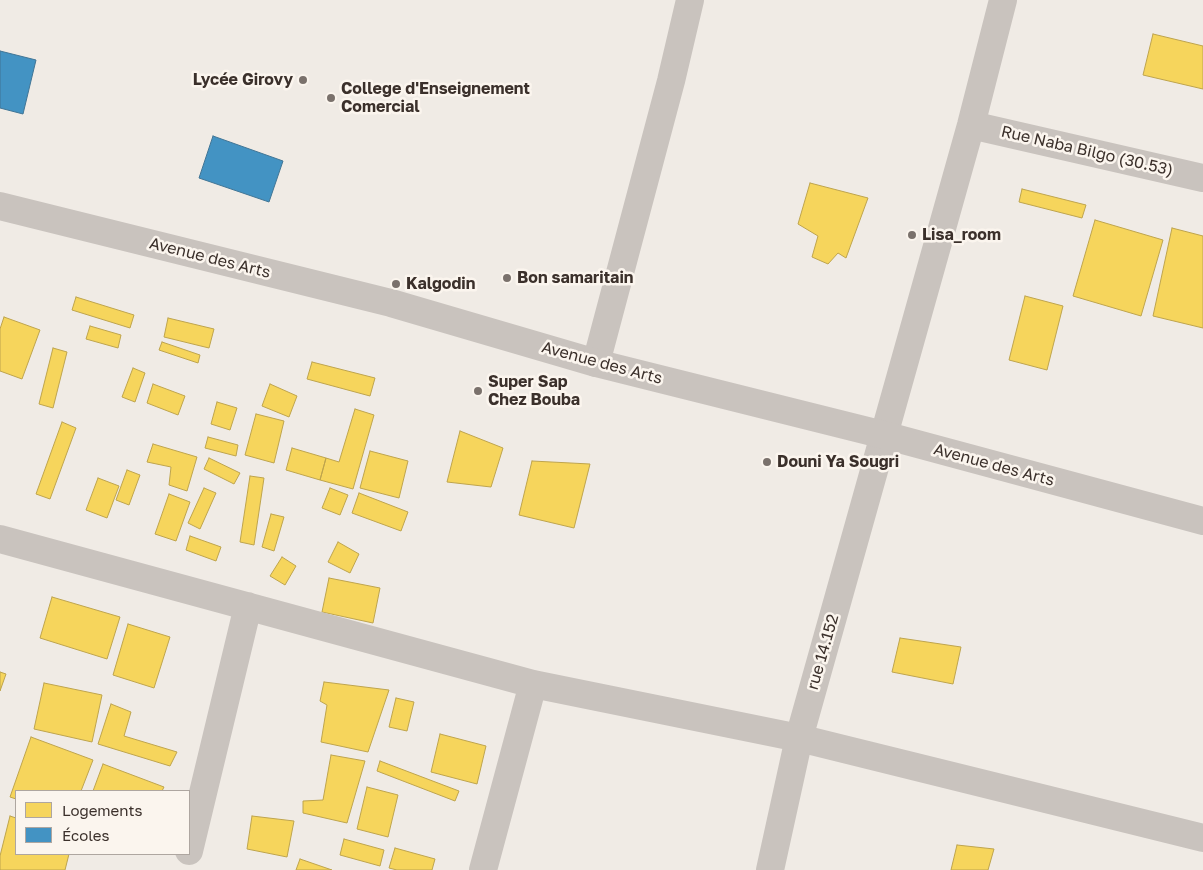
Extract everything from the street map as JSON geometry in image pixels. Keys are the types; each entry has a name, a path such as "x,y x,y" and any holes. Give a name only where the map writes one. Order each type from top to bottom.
{"street":[{"path":"596,363 671,81 690,0"},
{"name":"rue 14.152","path":"770,870 799,738 971,125 1003,0"},
{"name":"Rue Naba Bilgo (30.53)","path":"971,125 1203,178"},
{"name":"Avenue des Arts","path":"0,206 392,303 596,363 884,435 1203,521"},
{"path":"0,539 532,684 799,738 1203,838"},
{"path":"190,845 248,606"},
{"path":"483,870 532,684"},
{"path":"184,870 188,855"}],"building: Logements":[{"path":"1153,34 1203,46 1203,89 1143,75"},
{"path":"810,183 868,198 846,258 838,253 828,264 812,257 818,236 798,224"},
{"path":"1022,189 1086,205 1082,218 1019,202"},
{"path":"1095,220 1163,240 1141,316 1073,296"},
{"path":"1172,228 1203,236 1203,328 1153,316"},
{"path":"1025,296 1063,306 1047,370 1009,360"},
{"path":"76,297 134,315 130,328 72,310"},
{"path":"4,317 40,330 22,379 0,371 0,329"},
{"path":"168,318 214,329 209,348 164,337"},
{"path":"90,326 121,335 118,348 86,339"},
{"path":"162,342 200,355 198,363 159,350"},
{"path":"53,348 67,352 53,408 39,404"},
{"path":"312,362 375,378 370,396 307,379"},
{"path":"133,368 145,373 135,402 122,397"},
{"path":"153,384 185,396 178,415 147,403"},
{"path":"270,384 297,396 289,417 262,406"},
{"path":"217,402 237,408 230,430 211,424"},
{"path":"355,409 374,415 353,489 320,480 326,458 339,462"},
{"path":"256,414 284,421 274,463 245,455"},
{"path":"62,422 76,428 50,499 36,494"},
{"path":"460,431 503,448 491,487 447,482"},
{"path":"208,437 238,445 236,456 205,448"},
{"path":"153,444 197,457 187,491 169,485 171,467 147,462"},
{"path":"292,448 326,458 320,480 286,470"},
{"path":"370,451 408,461 399,498 360,488"},
{"path":"209,458 240,473 234,484 204,469"},
{"path":"532,461 590,464 574,528 519,515"},
{"path":"127,470 140,475 129,505 116,500"},
{"path":"250,476 264,478 254,545 240,542"},
{"path":"98,478 119,486 107,518 86,510"},
{"path":"204,488 216,493 200,529 188,523"},
{"path":"330,488 348,495 340,515 322,508"},
{"path":"359,493 408,512 401,531 352,513"},
{"path":"169,494 190,502 176,541 155,534"},
{"path":"271,514 284,517 274,551 262,547"},
{"path":"190,536 221,547 216,561 186,550"},
{"path":"338,542 359,554 350,573 328,562"},
{"path":"282,557 296,566 285,585 270,576"},
{"path":"329,578 380,588 373,623 322,612"},
{"path":"52,597 120,617 107,659 40,638"},
{"path":"128,624 170,637 154,688 113,675"},
{"path":"900,638 961,647 953,684 892,672"},
{"path":"0,672 6,674 0,691"},
{"path":"324,682 389,690 368,752 321,742 327,705 320,701"},
{"path":"44,683 102,695 92,742 34,729"},
{"path":"396,698 414,702 407,731 389,727"},
{"path":"111,704 131,712 124,736 177,752 170,766 98,744"},
{"path":"440,734 486,746 477,784 431,772"},
{"path":"31,737 93,760 81,790 15,790 15,799 10,797"},
{"path":"331,755 365,761 347,823 303,813 303,801 323,800"},
{"path":"380,761 459,791 455,801 377,771"},
{"path":"103,764 164,787 162,790 93,790"},
{"path":"367,787 398,795 388,837 357,829"},
{"path":"10,816 15,818 15,855 69,855 65,870 0,870 0,856"},
{"path":"252,816 294,821 287,857 247,849"},
{"path":"344,839 384,850 380,866 340,855"},
{"path":"957,845 994,849 988,870 951,870"},
{"path":"395,848 435,859 432,870 397,870 389,868"},
{"path":"300,859 332,870 296,870"}],"building: Écoles":[{"path":"0,51 36,60 23,114 0,108"},
{"path":"213,136 283,161 269,202 199,178"}],"place":[{"name":"Lycée Girovy","path":"303,80"},
{"name":"College d'Enseignement Comercial","path":"331,98"},
{"name":"Lisa_room","path":"912,235"},
{"name":"Bon samaritain","path":"507,278"},
{"name":"Kalgodin","path":"396,284"},
{"name":"Super Sap Chez Bouba","path":"478,391"},
{"name":"Douni Ya Sougri","path":"767,462"}]}
